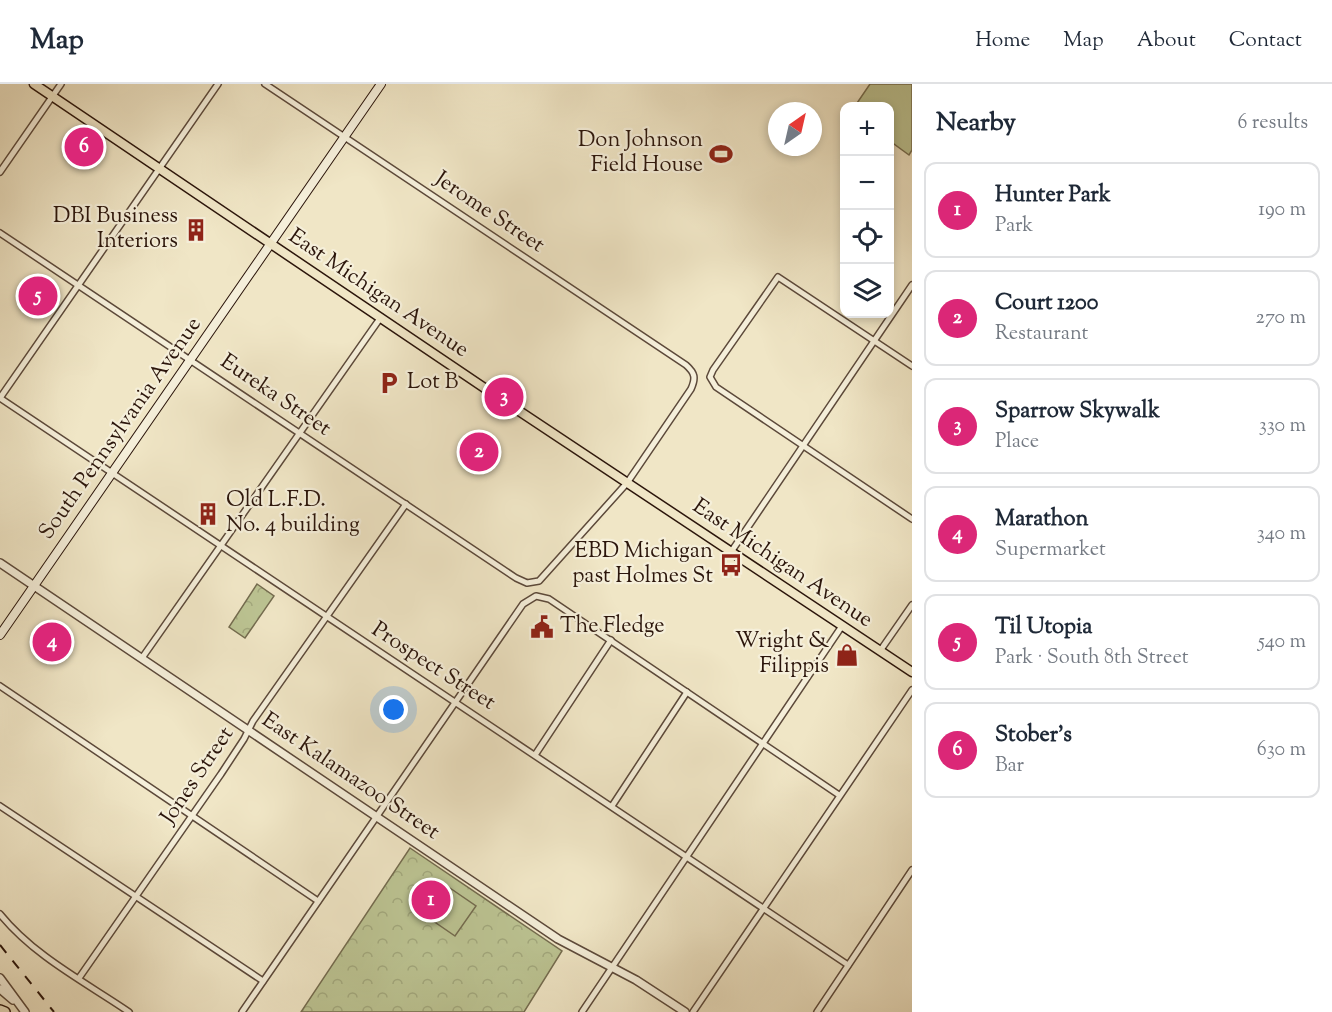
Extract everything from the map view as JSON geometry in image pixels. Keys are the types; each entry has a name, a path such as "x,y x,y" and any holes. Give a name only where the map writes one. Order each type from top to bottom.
{"highway":[{"path":"0,1010 5,1012"}],"main road":[{"name":"East Michigan Avenue","path":"34,84 912,672"},
{"name":"South Pennsylvania Avenue","path":"0,635 381,84"}],"street":[{"path":"0,172 61,84"},
{"path":"0,398 218,84"},
{"name":"Jerome Street","path":"265,84 687,365 693,372 695,380 691,389 627,483"},
{"name":"Eureka Street","path":"0,233 516,578 527,583 539,581 627,483"},
{"path":"912,366 778,277 710,377 716,387 912,519"},
{"path":"731,552 912,285"},
{"path":"142,658 381,317"},
{"name":"Prospect Street","path":"0,398 848,965"},
{"name":"Jones Street","path":"79,978 326,616 406,504"},
{"name":"East Kalamazoo Street","path":"0,563 558,939 612,967 684,1012"},
{"path":"242,1012 523,604 536,596 549,599 839,795"},
{"path":"880,651 912,605"},
{"path":"582,1012 842,626"},
{"path":"535,755 611,640"},
{"path":"0,686 318,901"},
{"path":"693,1012 912,690"},
{"path":"612,806 687,692"},
{"path":"0,806 263,981"},
{"path":"817,1012 912,870"},
{"path":"0,914 12,929 31,946 129,1012"},
{"path":"0,978 25,1012"},
{"path":"0,990 25,1012"}],"green space":[{"path":"870,84 912,84 912,150 909,155 894,144 894,102 858,102"},
{"path":"29,282 54,299 47,310 21,293"},
{"path":"257,584 274,596 245,638 229,627"},
{"path":"410,848 562,951 524,1012 301,1012"},
{"path":"447,886 476,906 455,936 426,916"}],"railway":[{"path":"0,945 54,1012"}],"place":[{"name":"Stober's","path":"84,147"},
{"name":"Don Johnson Field House","path":"721,154"},
{"name":"DBI Business Interiors","path":"196,230"},
{"name":"Til Utopia","path":"38,296"},
{"name":"Lot B","path":"389,383"},
{"name":"Sparrow Skywalk","path":"504,397"},
{"name":"Court 1200","path":"479,452"},
{"name":"Old L.F.D. No. 4 building","path":"208,514"},
{"name":"EBD Michigan past Holmes St","path":"731,565"},
{"name":"The Fledge","path":"542,627"},
{"name":"Marathon","path":"52,642"},
{"name":"Wright & Filippis","path":"847,655"},
{"name":"Hunter Park","path":"431,900"}]}
